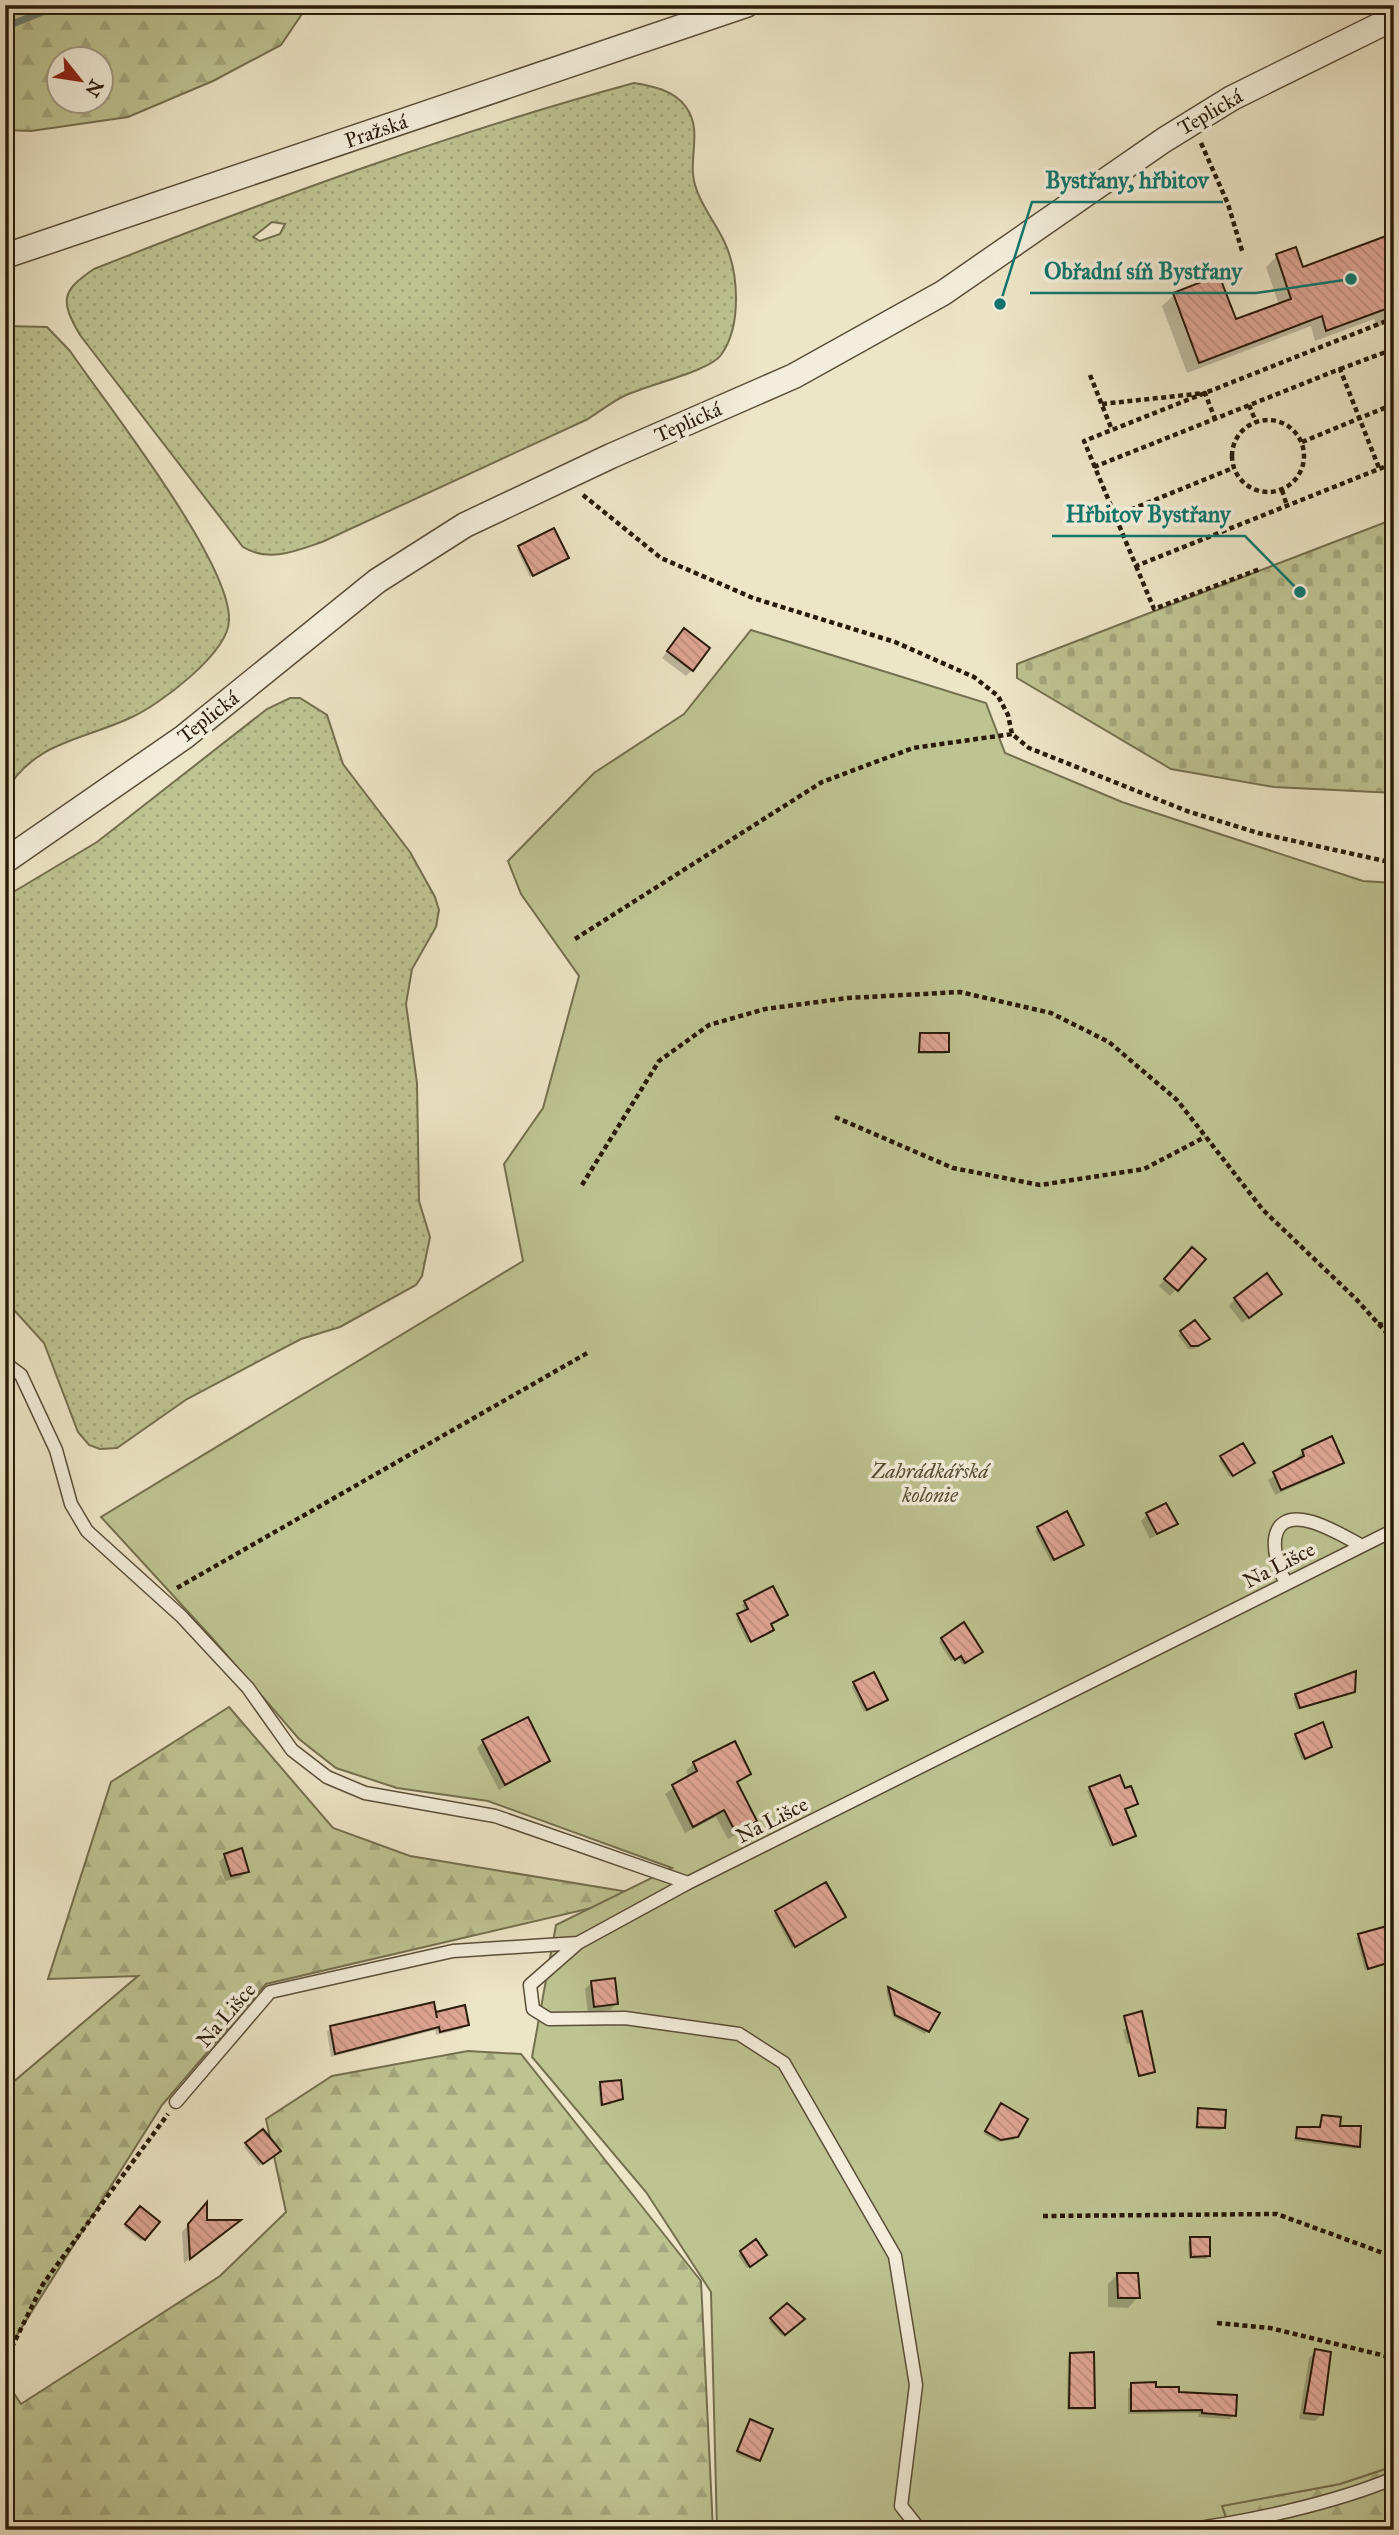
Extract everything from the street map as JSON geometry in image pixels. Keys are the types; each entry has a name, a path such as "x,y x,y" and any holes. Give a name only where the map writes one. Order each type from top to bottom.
{"street":[{"name":"Pražská","path":"5,256 746,5"},
{"name":"Teplická","path":"5,861 184,737 377,581 465,526 567,477 794,376 943,293 1232,98 1394,18"}],"lane":[{"path":"5,1363 21,1375 56,1450 71,1504 87,1531 162,1597 248,1688 292,1750 327,1777 365,1793 495,1815 688,1883"},
{"path":"1286,1583 1273,1554 1274,1538 1281,1527 1292,1521 1310,1521 1362,1546"},
{"name":"Na Lišce","path":"176,2102 270,1992 453,1951 578,1942 688,1883 1394,1530"},
{"path":"578,1942 530,1985 533,2008 549,2019 625,2018 739,2034 785,2063 895,2256 916,2385 901,2506 920,2530"},
{"path":"1184,2530 1307,2504 1371,2488 1394,2478"}],"path":[{"path":"1192,123 1228,204 1243,254"},
{"path":"1260,569 1154,609 1084,441 1394,318"},
{"path":"1094,467 1394,349"},
{"path":"1340,369 1379,468"},
{"path":"1090,375 1112,430"},
{"path":"1102,404 1205,393"},
{"path":"1205,393 1215,419"},
{"path":"1301,442 1394,404"},
{"path":"1249,405 1256,422"},
{"path":"1256,422 1281,422 1294,431 1301,442 1303,468 1295,481 1282,490 1269,493 1254,490 1241,481 1233,468 1231,453 1235,440 1244,429 1256,422"},
{"path":"1136,566 1394,463"},
{"path":"1115,516 1233,468"},
{"path":"567,477 588,500 661,558 753,598 895,642 974,677 999,696 1008,715 1012,734 1029,748 1187,811 1258,833 1394,863"},
{"path":"1282,490 1287,506"},
{"path":"575,939 822,782 913,748 1012,734"},
{"path":"582,1185 659,1060 709,1025 765,1009 848,998 960,992 1051,1013 1109,1042 1177,1100 1263,1210 1394,1341"},
{"path":"835,1117 953,1168 1040,1185 1144,1169 1205,1137"},
{"path":"1378,1324 1394,1326"},
{"path":"162,1597 589,1352"},
{"path":"5,2372 10,2351 43,2284 176,2102"},
{"path":"1043,2216 1277,2214 1394,2257"},
{"path":"1217,2323 1270,2328 1394,2358"},
{"path":"1358,2530 1394,2521"}],"green space":[{"path":"5,5 308,5 281,45 213,81 128,117 31,131 5,130"},
{"path":"634,83 655,87 675,96 691,115 694,131 694,183 724,241 735,283 735,314 728,343 721,355 704,367 624,396 588,419 322,542 273,555 253,552 243,547 80,335 67,305 67,298 75,284 94,269 227,217 361,168 565,102","holes":["272,222 285,224 280,234 260,241 253,237"]},
{"path":"5,326 47,327 70,351 189,524 210,561 224,594 229,620 226,633 217,648 174,690 130,718 45,752 17,775 5,792"},
{"path":"1394,519 1394,793 1274,787 1171,769 1017,678 1017,664"},
{"name":"Zahrádkářská kolonie","path":"751,630 986,703 1005,753 1122,802 1363,881 1394,883 1394,2466 1340,2484 1222,2506 1230,2530 717,2530 711,2292 646,2192 532,2057 556,1925 672,1868 488,1801 397,1788 336,1768 299,1739 213,1639 101,1517 523,1261 504,1164 543,1108 579,976 521,894 508,861 594,773 684,714"},
{"path":"290,698 300,698 327,715 343,764 410,852 435,897 439,910 436,927 412,969 406,1004 417,1083 419,1201 430,1237 422,1276 416,1285 340,1327 301,1339 187,1399 117,1448 100,1449 89,1445 78,1432 44,1343 5,1300 5,897 97,842 267,709"},
{"path":"229,1707 333,1828 410,1856 647,1895 266,1984 162,2105 5,2354 5,2089 138,1976 48,1979 111,1782"},
{"path":"468,2051 521,2054 701,2281 713,2530 5,2530 5,2380 21,2404 220,2276 286,2212 266,2119 332,2076"},
{"path":"1394,2466 1394,2530 1230,2530 1221,2506 1340,2484"}],"building":[{"path":"1394,233 1394,306 1326,331 1322,316 1199,363 1173,293 1219,275 1236,319 1291,299 1276,254 1296,247 1303,267"},
{"path":"554,528 569,558 533,576 518,546"},
{"path":"684,628 710,648 693,671 667,651"},
{"path":"920,1033 949,1033 949,1052 919,1052"},
{"path":"1192,1247 1206,1259 1178,1291 1164,1279"},
{"path":"1267,1273 1282,1294 1249,1318 1234,1298"},
{"path":"1195,1320 1210,1339 1198,1346 1191,1346 1180,1331"},
{"path":"1332,1436 1344,1463 1281,1490 1273,1472 1304,1456 1302,1450"},
{"path":"1243,1443 1255,1463 1233,1476 1220,1456"},
{"path":"1166,1503 1178,1524 1157,1534 1146,1513"},
{"path":"1067,1511 1084,1545 1054,1560 1037,1527"},
{"path":"773,1586 788,1615 771,1624 774,1630 751,1642 737,1614 748,1609 744,1601"},
{"path":"964,1622 983,1652 965,1663 961,1656 955,1660 941,1638"},
{"path":"1356,1671 1355,1692 1300,1708 1295,1694"},
{"path":"874,1672 888,1700 867,1710 853,1682"},
{"path":"528,1717 550,1761 505,1785 482,1740"},
{"path":"1323,1722 1332,1747 1305,1759 1295,1734"},
{"path":"735,1741 751,1774 737,1782 757,1821 736,1833 724,1810 693,1827 672,1785 697,1771 693,1762"},
{"path":"1120,1775 1125,1788 1131,1786 1138,1804 1125,1809 1136,1836 1113,1845 1089,1787"},
{"path":"242,1848 249,1872 231,1876 224,1854"},
{"path":"826,1882 846,1917 795,1947 775,1911"},
{"path":"1394,1924 1394,1961 1368,1969 1358,1934"},
{"path":"615,1978 618,2004 594,2007 591,1981"},
{"path":"888,1987 940,2013 929,2032 895,2015"},
{"path":"434,2002 437,2018 436,2012 465,2005 469,2025 440,2032 439,2027 335,2054 330,2026"},
{"path":"1142,2011 1155,2072 1139,2076 1124,2016"},
{"path":"621,2080 623,2099 602,2105 600,2082"},
{"path":"1001,2103 1028,2119 1018,2137 1001,2140 985,2131"},
{"path":"1198,2108 1226,2110 1225,2128 1197,2127"},
{"path":"1322,2115 1341,2117 1340,2126 1361,2126 1360,2147 1296,2138 1297,2127 1320,2127"},
{"path":"263,2129 281,2151 263,2164 245,2143"},
{"path":"207,2202 207,2220 241,2220 190,2259 188,2224"},
{"path":"140,2206 160,2222 145,2240 125,2224"},
{"path":"1190,2237 1210,2237 1210,2256 1191,2257"},
{"path":"756,2239 767,2255 750,2267 740,2251"},
{"path":"1117,2273 1138,2273 1140,2298 1118,2298"},
{"path":"787,2303 805,2319 785,2335 770,2318"},
{"path":"1315,2349 1331,2352 1323,2415 1304,2413"},
{"path":"1094,2352 1095,2408 1069,2408 1070,2353"},
{"path":"1156,2382 1156,2387 1179,2387 1179,2392 1237,2395 1236,2416 1202,2413 1202,2410 1131,2411 1131,2383"},
{"path":"750,2419 773,2429 760,2461 737,2451"}],"waterway":[{"path":"5,27 60,5"}],"place":[{"name":"Obřadní síň Bystřany","path":"1351,279"},
{"name":"Bystřany, hřbitov","path":"1000,304"},
{"name":"Hřbitov Bystřany","path":"1300,592"}]}
